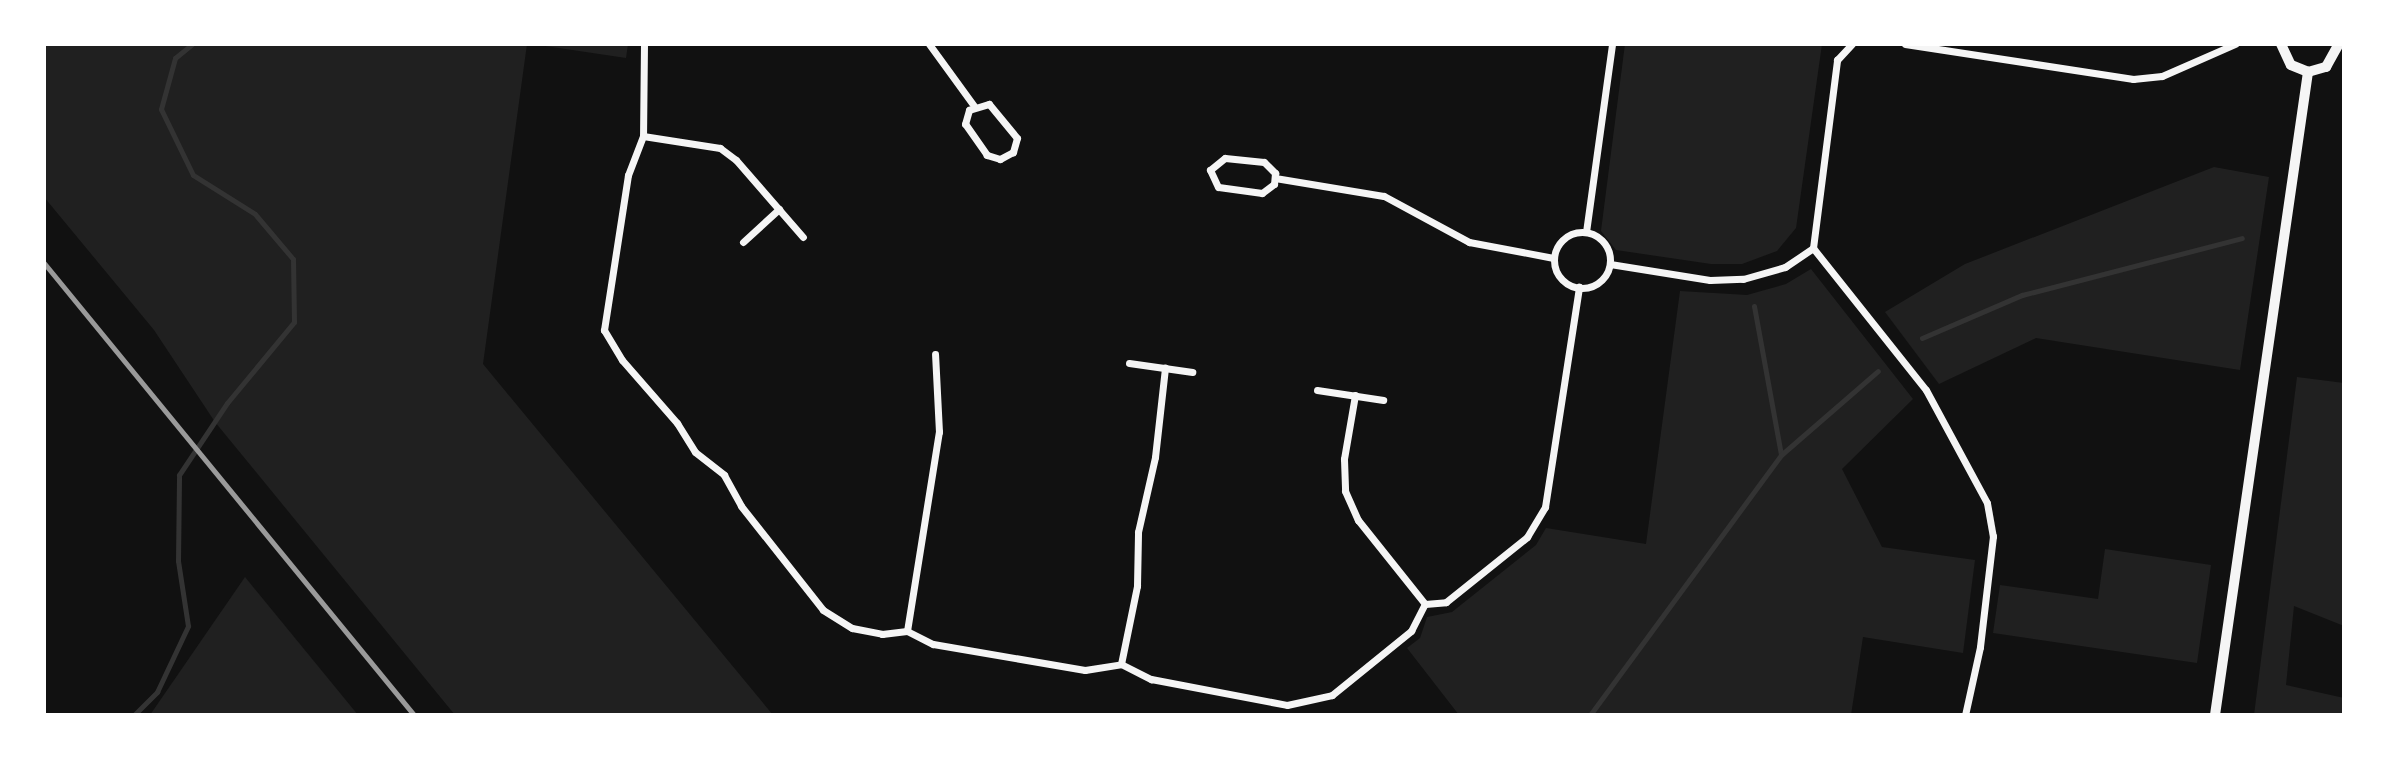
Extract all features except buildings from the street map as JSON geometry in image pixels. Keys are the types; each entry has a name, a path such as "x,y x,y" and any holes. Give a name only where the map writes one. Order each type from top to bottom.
{"street":[{"path":"644,44 643,136 628,175 604,330 695,452 724,475 741,506 823,610 852,628 882,634 907,631 933,644 1085,670 1121,664 1151,679 1287,705 1313,702 1332,695 1411,631 1425,604"},
{"path":"929,44 974,106"},
{"path":"1586,232 1612,44"},
{"path":"1852,44 1837,60 1813,248 1926,390 1987,503 1993,536 1980,647 1965,715"},
{"path":"1905,44 2133,79 2162,76 2235,44"},
{"path":"2281,44 2291,65 2308,72 2326,67 2341,44"},
{"path":"2215,715 2308,72"},
{"path":"974,106 995,107 1015,131 1016,145 1007,156 987,155 967,131 965,117 974,106"},
{"path":"643,136 720,148 803,237"},
{"path":"1275,178 1262,193 1222,189 1209,175 1212,165 1225,158 1264,162 1275,178 1384,196 1469,242 1554,258"},
{"path":"743,242 779,209"},
{"path":"1586,232 1602,239 1610,264 1602,280 1579,288 1558,274 1554,258 1561,242 1586,232"},
{"path":"1610,264 1710,280 1743,279 1785,267 1813,248"},
{"path":"1425,604 1446,602 1527,537 1545,507 1579,288"},
{"path":"907,631 939,432 935,354"},
{"path":"1129,362 1192,372"},
{"path":"1121,664 1137,586 1138,532 1155,457 1165,368"},
{"path":"1317,390 1383,400"},
{"path":"1355,395 1344,459 1345,491 1358,520 1425,604"}],"shaded area":[{"path":"44,44 527,44 483,364 773,715 455,715 215,422 154,330 44,197"},
{"path":"532,44 628,44 626,58"},
{"path":"1625,44 1822,44 1796,228 1777,251 1742,264 1711,264 1616,250 1601,231"},
{"path":"2214,167 2269,177 2240,370 2036,338 1939,384 1885,312 1965,264"},
{"path":"1811,269 1913,399 1842,469 1882,547 1975,560 1963,653 1863,637 1851,715 1459,715 1407,648 1420,638 1427,617 1452,612 1536,545 1546,528 1646,544 1680,291 1747,295 1786,284"},
{"path":"2297,377 2344,383 2344,626 2294,606 2286,685 2344,698 2344,715 2254,715"},
{"path":"2105,549 2211,565 2197,663 1993,633 2000,585 2098,599"},
{"path":"245,577 358,715 150,715"}],"waterway":[{"path":"134,715 157,692 188,626 178,561 179,475 227,403 294,322 293,259 255,214 193,175 161,109 175,58 192,44"},
{"path":"1922,338 2022,295 2242,238"},
{"path":"1754,306 1781,454"},
{"path":"1590,715 1781,455 1878,371"}],"railway":[{"path":"44,263 414,715"}]}
